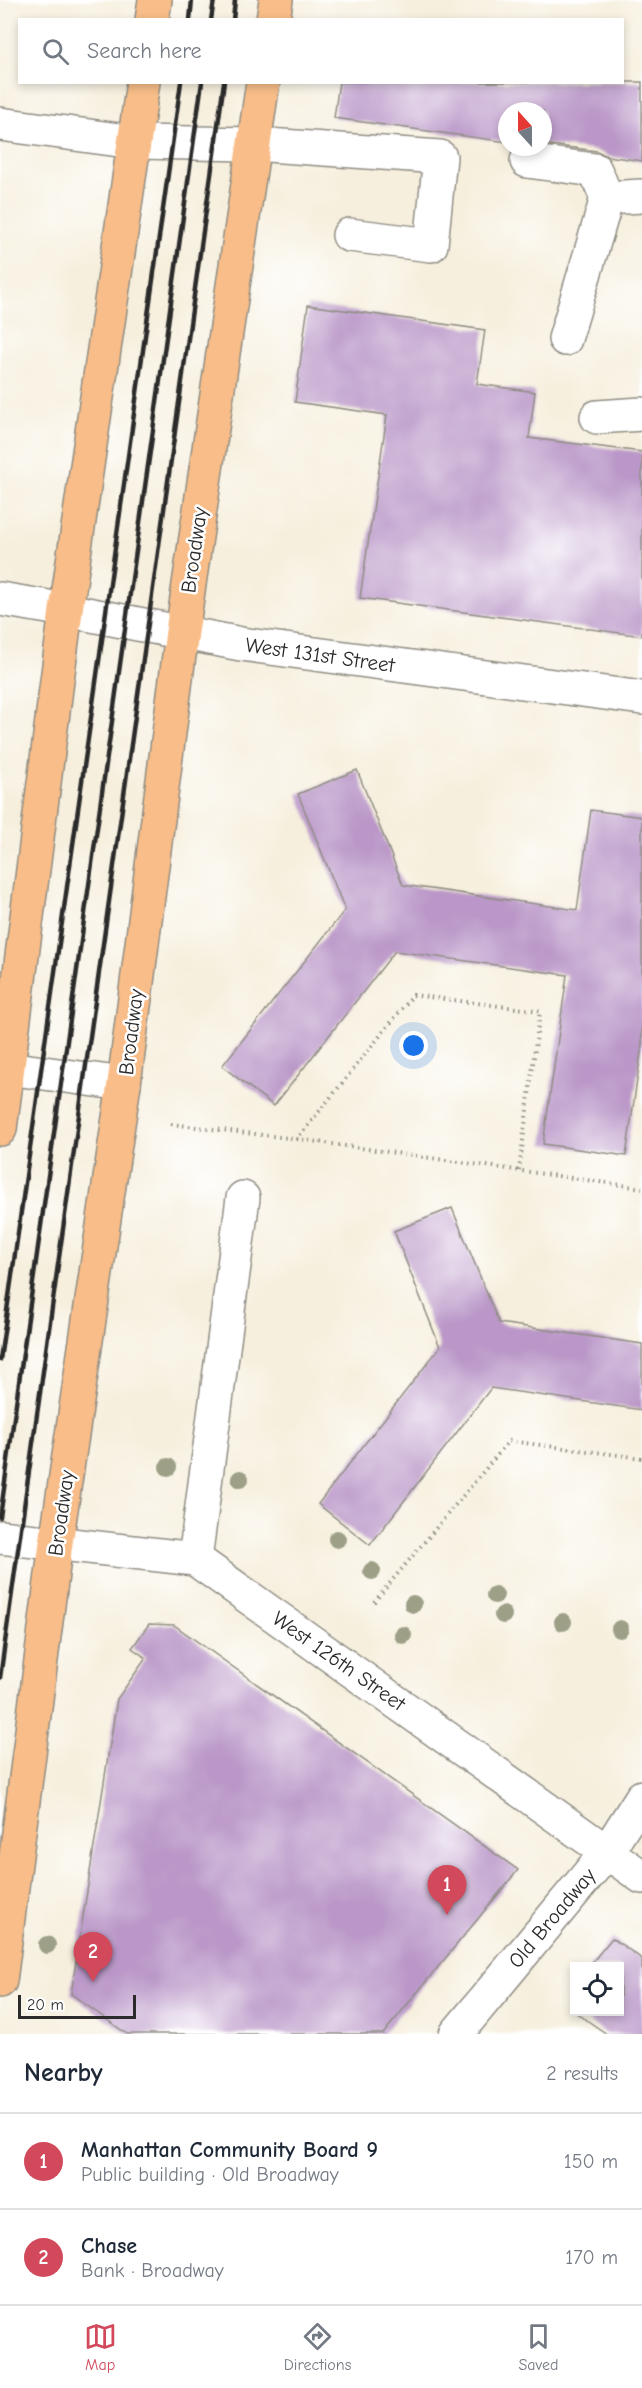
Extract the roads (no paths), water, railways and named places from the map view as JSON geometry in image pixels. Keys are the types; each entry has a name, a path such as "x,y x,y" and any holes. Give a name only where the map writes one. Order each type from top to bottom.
{"main road":[{"path":"152,18 155,0"},
{"path":"273,18 276,0"},
{"path":"0,1129 5,1067 66,610 143,84"},
{"name":"Broadway","path":"0,1981 56,1544 124,1084 182,632 263,84"}],"street":[{"path":"0,124 134,142 253,144 440,157 430,245 349,235"},
{"path":"527,161 596,170 607,198 564,339"},
{"path":"607,198 642,196"},
{"path":"597,417 642,414"},
{"name":"West 131st Street","path":"0,599 241,644 642,698"},
{"path":"5,1067 124,1084"},
{"path":"195,1559 243,1198"},
{"name":"West 126th Street","path":"0,1536 195,1559 642,1877"},
{"name":"Old Broadway","path":"456,2034 607,1852 642,1797"}],"railway":[{"path":"190,18 192,0"},
{"path":"211,18 214,0"},
{"path":"233,18 235,0"},
{"path":"0,1360 181,84"},
{"path":"0,1517 202,84"},
{"path":"0,1678 224,84"}],"place":[{"name":"Manhattan Community Board 9","path":"447,1915"},
{"name":"Chase","path":"93,1982"}]}
